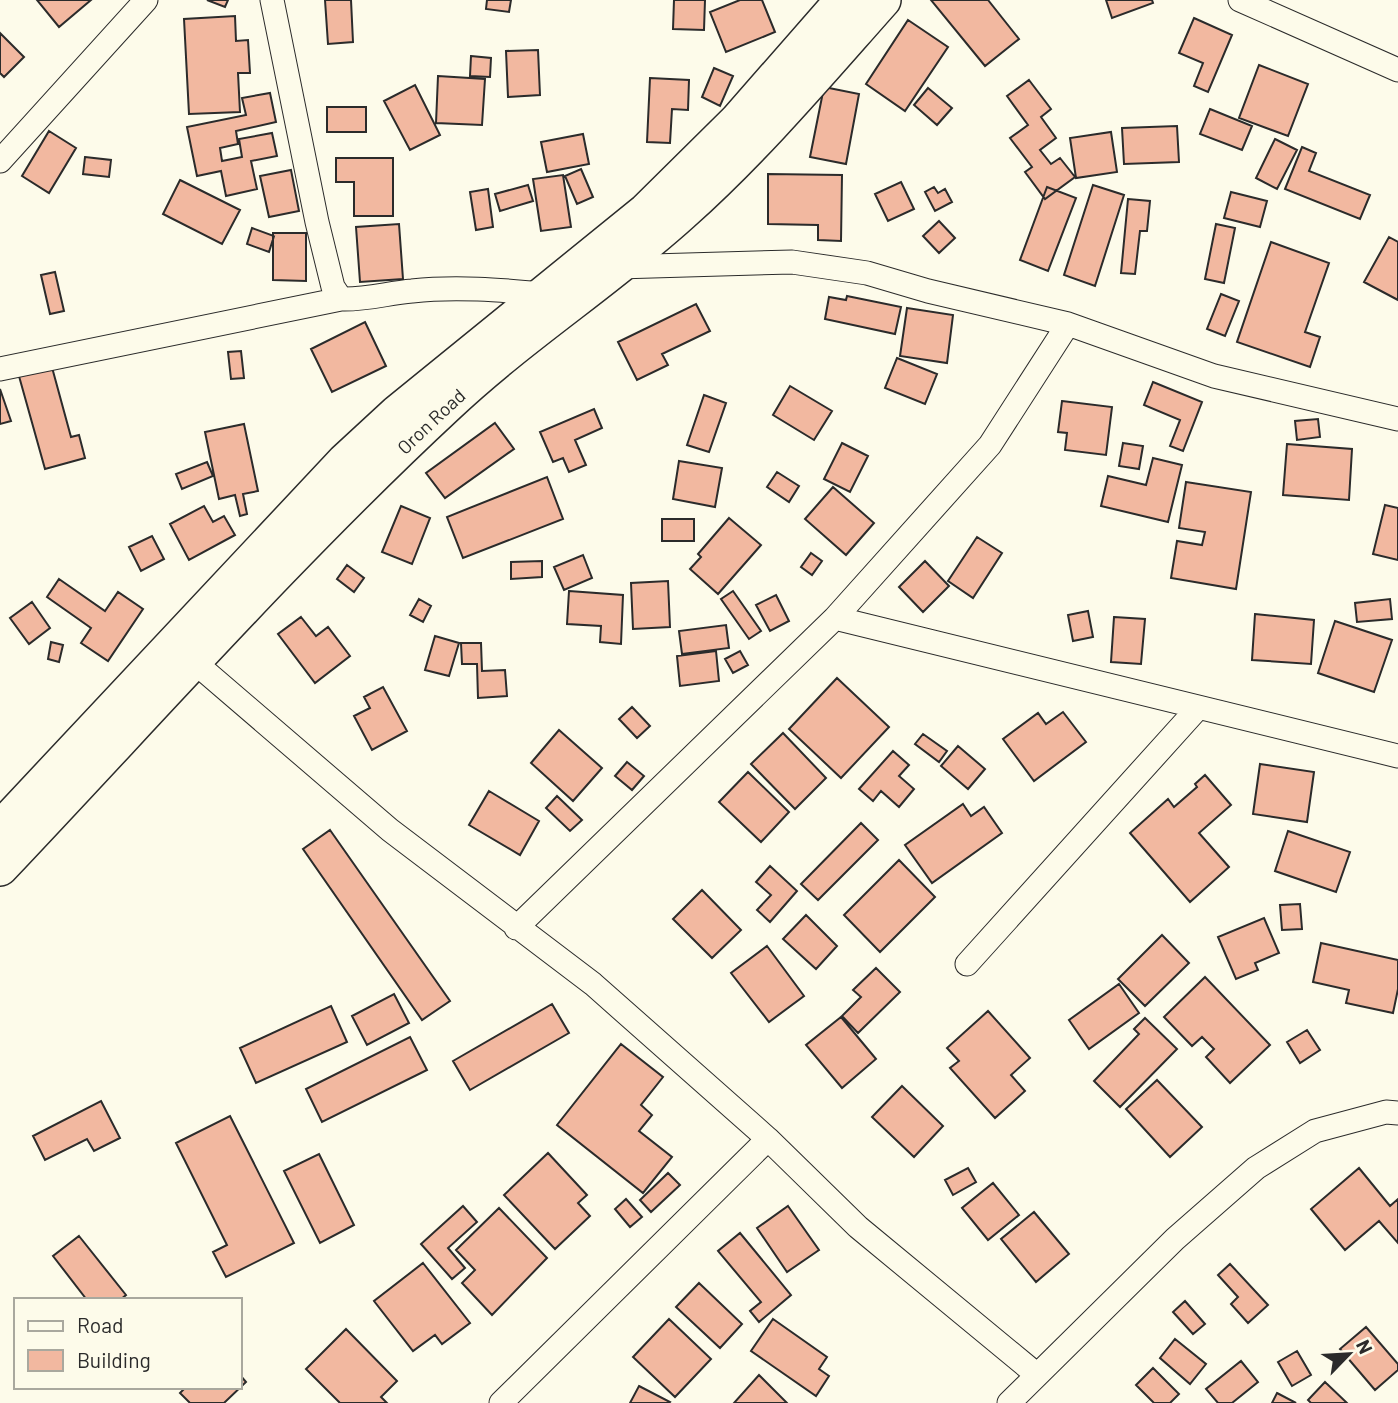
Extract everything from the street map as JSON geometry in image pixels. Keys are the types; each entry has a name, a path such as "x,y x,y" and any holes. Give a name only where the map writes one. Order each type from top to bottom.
{"highway":[{"name":"Oron Road","path":"0,867 345,461 397,413 646,211 712,148 843,0"},
{"name":"Oron Road","path":"0,830 182,651 460,392 682,214 730,168 883,0"}],"street":[{"path":"0,161 145,0"},
{"path":"272,0 320,235 333,286 341,299"},
{"path":"1240,0 1398,70"},
{"path":"616,267 792,262 867,272 928,291 1068,324 1214,376 1398,419"},
{"path":"0,369 341,299 360,299 412,290 479,288 544,294"},
{"path":"516,928 835,618 990,446 1068,324"},
{"path":"835,618 1197,709 1398,756"},
{"path":"182,651 390,830 593,984 768,1139 859,1227 1036,1374"},
{"path":"967,964 1197,709"},
{"path":"1009,1403 1175,1239 1256,1168 1315,1131 1374,1115 1398,1113"},
{"path":"501,1403 768,1139"}],"building":[{"path":"37,0 91,0 59,27"},
{"path":"207,0 228,0 225,7"},
{"path":"325,0 351,0 353,42 328,44"},
{"path":"487,0 511,0 509,12 486,9"},
{"path":"674,0 705,0 704,30 673,29"},
{"path":"740,0 762,0 775,32 726,52 710,12"},
{"path":"931,0 988,0 1019,39 985,66"},
{"path":"1106,0 1152,0 1153,3 1112,18"},
{"path":"235,16 236,41 248,40 250,73 238,73 240,112 189,114 184,19"},
{"path":"1194,18 1232,35 1208,92 1194,86 1203,63 1179,53"},
{"path":"908,20 948,47 905,111 866,84"},
{"path":"0,33 24,57 4,77 0,73"},
{"path":"538,50 540,95 508,97 506,51"},
{"path":"471,56 491,58 490,77 470,76"},
{"path":"1259,65 1308,84 1288,136 1239,118"},
{"path":"714,68 733,76 720,106 702,97"},
{"path":"438,76 485,79 482,125 436,123"},
{"path":"650,78 689,80 688,110 672,109 670,143 647,142"},
{"path":"1029,80 1051,109 1041,117 1056,138 1040,150 1051,164 1060,158 1075,177 1045,199 1025,172 1032,167 1010,138 1028,125 1007,96"},
{"path":"415,85 440,135 410,150 384,101"},
{"path":"824,87 859,94 846,164 810,157"},
{"path":"928,88 952,108 937,125 914,105"},
{"path":"270,93 276,122 236,131 238,144 220,148 222,161 242,157 239,139 272,133 277,156 251,161 257,189 226,196 221,171 197,176 187,127 246,115 242,98"},
{"path":"327,107 366,107 366,132 327,132"},
{"path":"1210,109 1252,126 1242,150 1200,134"},
{"path":"1177,126 1179,162 1124,164 1122,128"},
{"path":"49,131 76,148 49,193 22,176"},
{"path":"1111,132 1117,172 1076,178 1070,138"},
{"path":"583,134 589,164 547,172 541,142"},
{"path":"1275,139 1297,150 1277,189 1256,178"},
{"path":"1302,147 1316,153 1309,171 1370,195 1360,219 1285,189"},
{"path":"85,157 111,160 109,177 83,174"},
{"path":"336,158 393,158 393,216 354,216 354,182 336,182"},
{"path":"581,169 593,197 577,204 565,176"},
{"path":"291,170 299,211 269,217 260,176"},
{"path":"768,174 842,175 841,241 818,240 818,225 768,224"},
{"path":"563,175 571,227 541,231 533,179"},
{"path":"180,180 240,210 222,244 163,214"},
{"path":"901,182 914,209 888,221 875,194"},
{"path":"528,185 533,201 500,211 495,194"},
{"path":"1093,185 1124,195 1095,286 1064,275"},
{"path":"934,187 938,193 945,189 952,202 935,211 925,192"},
{"path":"1047,187 1076,198 1048,271 1020,260"},
{"path":"488,189 493,227 476,230 470,192"},
{"path":"1231,192 1267,201 1260,227 1224,218"},
{"path":"1128,199 1150,201 1147,231 1140,231 1135,274 1121,273"},
{"path":"939,221 955,238 939,253 923,236"},
{"path":"399,224 403,279 360,282 356,227"},
{"path":"1216,224 1235,228 1224,283 1205,279"},
{"path":"252,228 274,236 269,252 247,244"},
{"path":"273,233 306,233 306,281 273,280"},
{"path":"1389,237 1398,242 1398,300 1364,282"},
{"path":"1271,242 1329,263 1305,332 1320,337 1310,367 1237,342"},
{"path":"55,272 64,311 50,314 41,275"},
{"path":"1221,294 1239,301 1225,336 1207,329"},
{"path":"847,296 901,307 895,334 825,319 829,297 846,300"},
{"path":"696,304 710,331 662,354 668,365 637,380 618,342"},
{"path":"907,308 953,315 947,363 900,356"},
{"path":"365,322 386,366 332,392 311,349"},
{"path":"241,351 244,378 231,379 228,352"},
{"path":"897,358 937,374 925,404 885,388"},
{"path":"50,360 71,437 79,435 85,458 45,469 17,369"},
{"path":"1153,382 1202,402 1183,451 1170,446 1180,420 1144,405"},
{"path":"790,386 832,411 814,440 773,415"},
{"path":"0,389 11,421 0,424"},
{"path":"704,395 726,403 709,452 687,445"},
{"path":"1062,401 1112,407 1106,455 1065,450 1067,433 1058,432"},
{"path":"594,409 602,428 575,440 586,465 569,472 563,458 553,462 540,432"},
{"path":"1318,419 1320,437 1297,440 1295,421"},
{"path":"495,423 514,449 445,498 426,473"},
{"path":"244,424 258,491 243,494 247,514 240,516 235,495 219,499 205,432"},
{"path":"842,443 868,456 850,492 824,479"},
{"path":"1123,443 1143,446 1139,469 1119,466"},
{"path":"1287,444 1352,449 1349,500 1283,495"},
{"path":"1153,458 1182,465 1168,522 1101,506 1108,476 1146,485"},
{"path":"679,461 722,468 715,507 673,499"},
{"path":"207,462 213,476 182,489 176,474"},
{"path":"777,472 799,486 789,502 767,487"},
{"path":"547,477 563,519 463,558 447,517"},
{"path":"1186,482 1251,492 1236,589 1171,578 1177,541 1202,545 1205,532 1179,528"},
{"path":"833,487 874,523 846,555 805,519"},
{"path":"1385,505 1398,508 1398,560 1373,554"},
{"path":"204,506 213,522 224,516 235,535 189,560 170,524"},
{"path":"401,506 430,518 412,564 382,552"},
{"path":"729,518 761,545 718,594 690,569 701,557 698,554"},
{"path":"662,519 694,519 694,541 662,541"},
{"path":"152,536 164,559 141,571 129,547"},
{"path":"977,537 1002,553 973,598 948,581"},
{"path":"811,553 822,561 812,575 801,567"},
{"path":"583,555 592,578 564,590 554,567"},
{"path":"542,561 542,577 511,579 511,562"},
{"path":"925,561 949,586 923,612 899,587"},
{"path":"347,565 364,578 354,592 337,579"},
{"path":"59,579 105,611 118,592 143,609 108,661 81,643 91,628 47,597"},
{"path":"668,581 670,627 633,629 631,583"},
{"path":"569,591 623,595 621,644 600,642 601,626 567,624"},
{"path":"733,591 761,631 749,639 721,599"},
{"path":"776,595 789,621 770,631 756,605"},
{"path":"419,599 431,606 423,622 410,615"},
{"path":"1390,599 1392,619 1357,622 1355,603"},
{"path":"32,602 50,628 29,644 10,618"},
{"path":"1088,611 1093,637 1073,641 1068,615"},
{"path":"1255,614 1314,620 1311,664 1252,660"},
{"path":"301,617 316,636 328,627 350,656 315,683 278,634"},
{"path":"1114,617 1145,619 1141,664 1111,662"},
{"path":"1335,621 1392,640 1374,692 1318,673"},
{"path":"726,625 729,648 682,654 679,631"},
{"path":"435,636 459,643 449,676 425,670"},
{"path":"51,642 63,645 59,662 48,659"},
{"path":"461,643 481,643 482,671 505,670 507,696 478,698 477,664 462,664"},
{"path":"716,651 719,681 680,686 677,656"},
{"path":"740,651 748,665 733,673 725,659"},
{"path":"837,678 889,727 841,778 789,729"},
{"path":"383,687 407,731 372,750 354,716 370,708 364,697"},
{"path":"632,707 650,726 637,738 619,719"},
{"path":"1063,712 1086,742 1034,781 1003,739 1038,713 1046,724"},
{"path":"559,730 602,768 573,801 531,763"},
{"path":"783,733 826,778 795,809 751,764"},
{"path":"923,734 947,751 939,762 915,744"},
{"path":"958,746 985,769 968,789 941,766"},
{"path":"893,751 909,765 899,776 914,789 899,807 881,791 873,801 859,789"},
{"path":"627,762 644,776 632,790 615,776"},
{"path":"1260,764 1314,772 1307,822 1253,814"},
{"path":"748,772 789,812 761,842 719,802"},
{"path":"1205,775 1231,805 1199,833 1229,867 1190,902 1130,833 1168,799 1174,807 1197,787 1195,784"},
{"path":"489,791 539,821 520,855 469,825"},
{"path":"557,796 582,820 570,831 546,808"},
{"path":"963,804 971,816 984,807 1002,833 932,883 905,845"},
{"path":"861,823 878,840 818,900 801,884"},
{"path":"330,830 450,1001 422,1020 303,849"},
{"path":"1288,831 1350,852 1336,892 1275,871"},
{"path":"899,860 935,897 880,952 844,915"},
{"path":"770,866 797,891 770,922 757,910 771,895 756,882"},
{"path":"702,890 741,930 712,958 673,919"},
{"path":"1300,904 1302,929 1282,930 1280,905"},
{"path":"806,915 837,946 816,969 783,939"},
{"path":"1264,918 1279,953 1255,963 1258,970 1236,979 1218,937"},
{"path":"1162,935 1189,963 1145,1006 1118,979"},
{"path":"1321,943 1398,960 1398,989 1393,1013 1346,1003 1349,990 1313,982"},
{"path":"767,946 804,996 769,1022 731,973"},
{"path":"876,968 900,992 858,1033 842,1016 861,997 853,990"},
{"path":"1205,977 1270,1045 1230,1083 1206,1057 1214,1049 1202,1037 1192,1046 1164,1017"},
{"path":"1119,984 1139,1013 1089,1049 1069,1020"},
{"path":"394,994 409,1023 367,1045 352,1016"},
{"path":"552,1004 569,1033 470,1090 453,1061"},
{"path":"331,1006 347,1042 256,1083 240,1048"},
{"path":"988,1011 1030,1058 1011,1075 1025,1091 995,1118 950,1068 959,1061 947,1048"},
{"path":"841,1017 876,1059 842,1088 806,1045"},
{"path":"1145,1018 1177,1049 1120,1107 1094,1081 1139,1034 1134,1029"},
{"path":"1307,1030 1320,1050 1300,1063 1287,1042"},
{"path":"410,1037 427,1070 322,1122 306,1089"},
{"path":"621,1044 663,1077 641,1105 652,1115 639,1131 672,1157 643,1193 557,1125"},
{"path":"1157,1080 1202,1127 1170,1157 1126,1109"},
{"path":"902,1086 943,1126 914,1157 872,1117"},
{"path":"101,1101 120,1138 94,1151 87,1139 45,1160 33,1136"},
{"path":"230,1116 294,1243 226,1277 213,1252 227,1245 176,1143"},
{"path":"548,1153 587,1195 578,1203 590,1216 555,1249 504,1195"},
{"path":"319,1154 354,1225 320,1243 284,1171"},
{"path":"968,1168 976,1182 953,1195 945,1180"},
{"path":"1359,1168 1390,1206 1398,1199 1398,1243 1379,1221 1345,1250 1311,1209"},
{"path":"668,1173 680,1185 651,1212 640,1200"},
{"path":"993,1183 1019,1215 988,1240 962,1208"},
{"path":"626,1199 642,1217 630,1227 615,1209"},
{"path":"463,1206 477,1222 448,1248 465,1268 452,1279 421,1244"},
{"path":"788,1206 819,1250 787,1272 757,1228"},
{"path":"499,1208 547,1258 492,1315 462,1283 475,1270 456,1250"},
{"path":"1034,1212 1069,1254 1036,1282 1001,1239"},
{"path":"740,1233 791,1295 759,1322 750,1311 761,1302 718,1251"},
{"path":"79,1236 126,1295 122,1298 85,1298 53,1256"},
{"path":"423,1263 470,1323 442,1344 435,1335 413,1351 374,1301"},
{"path":"1230,1264 1268,1305 1248,1323 1231,1304 1238,1297 1218,1275"},
{"path":"699,1283 742,1324 720,1348 676,1307"},
{"path":"1185,1301 1205,1324 1193,1334 1173,1312"},
{"path":"669,1319 711,1359 675,1397 633,1357"},
{"path":"773,1319 827,1357 819,1369 829,1376 816,1396 751,1351"},
{"path":"1366,1327 1398,1364 1398,1370 1375,1390 1340,1349"},
{"path":"346,1329 397,1381 381,1397 387,1403 340,1403 306,1369"},
{"path":"1175,1339 1206,1364 1190,1384 1160,1358"},
{"path":"1297,1351 1311,1375 1292,1386 1278,1362"},
{"path":"1241,1361 1258,1382 1232,1403 1218,1403 1206,1389"},
{"path":"1153,1368 1179,1394 1170,1403 1154,1403 1136,1385"},
{"path":"759,1375 787,1403 734,1403"},
{"path":"1325,1382 1347,1403 1311,1403 1308,1400"},
{"path":"639,1386 670,1402 630,1403"},
{"path":"184,1389 239,1389 224,1403 190,1403 180,1393"},
{"path":"1277,1393 1296,1403 1272,1403"}]}
